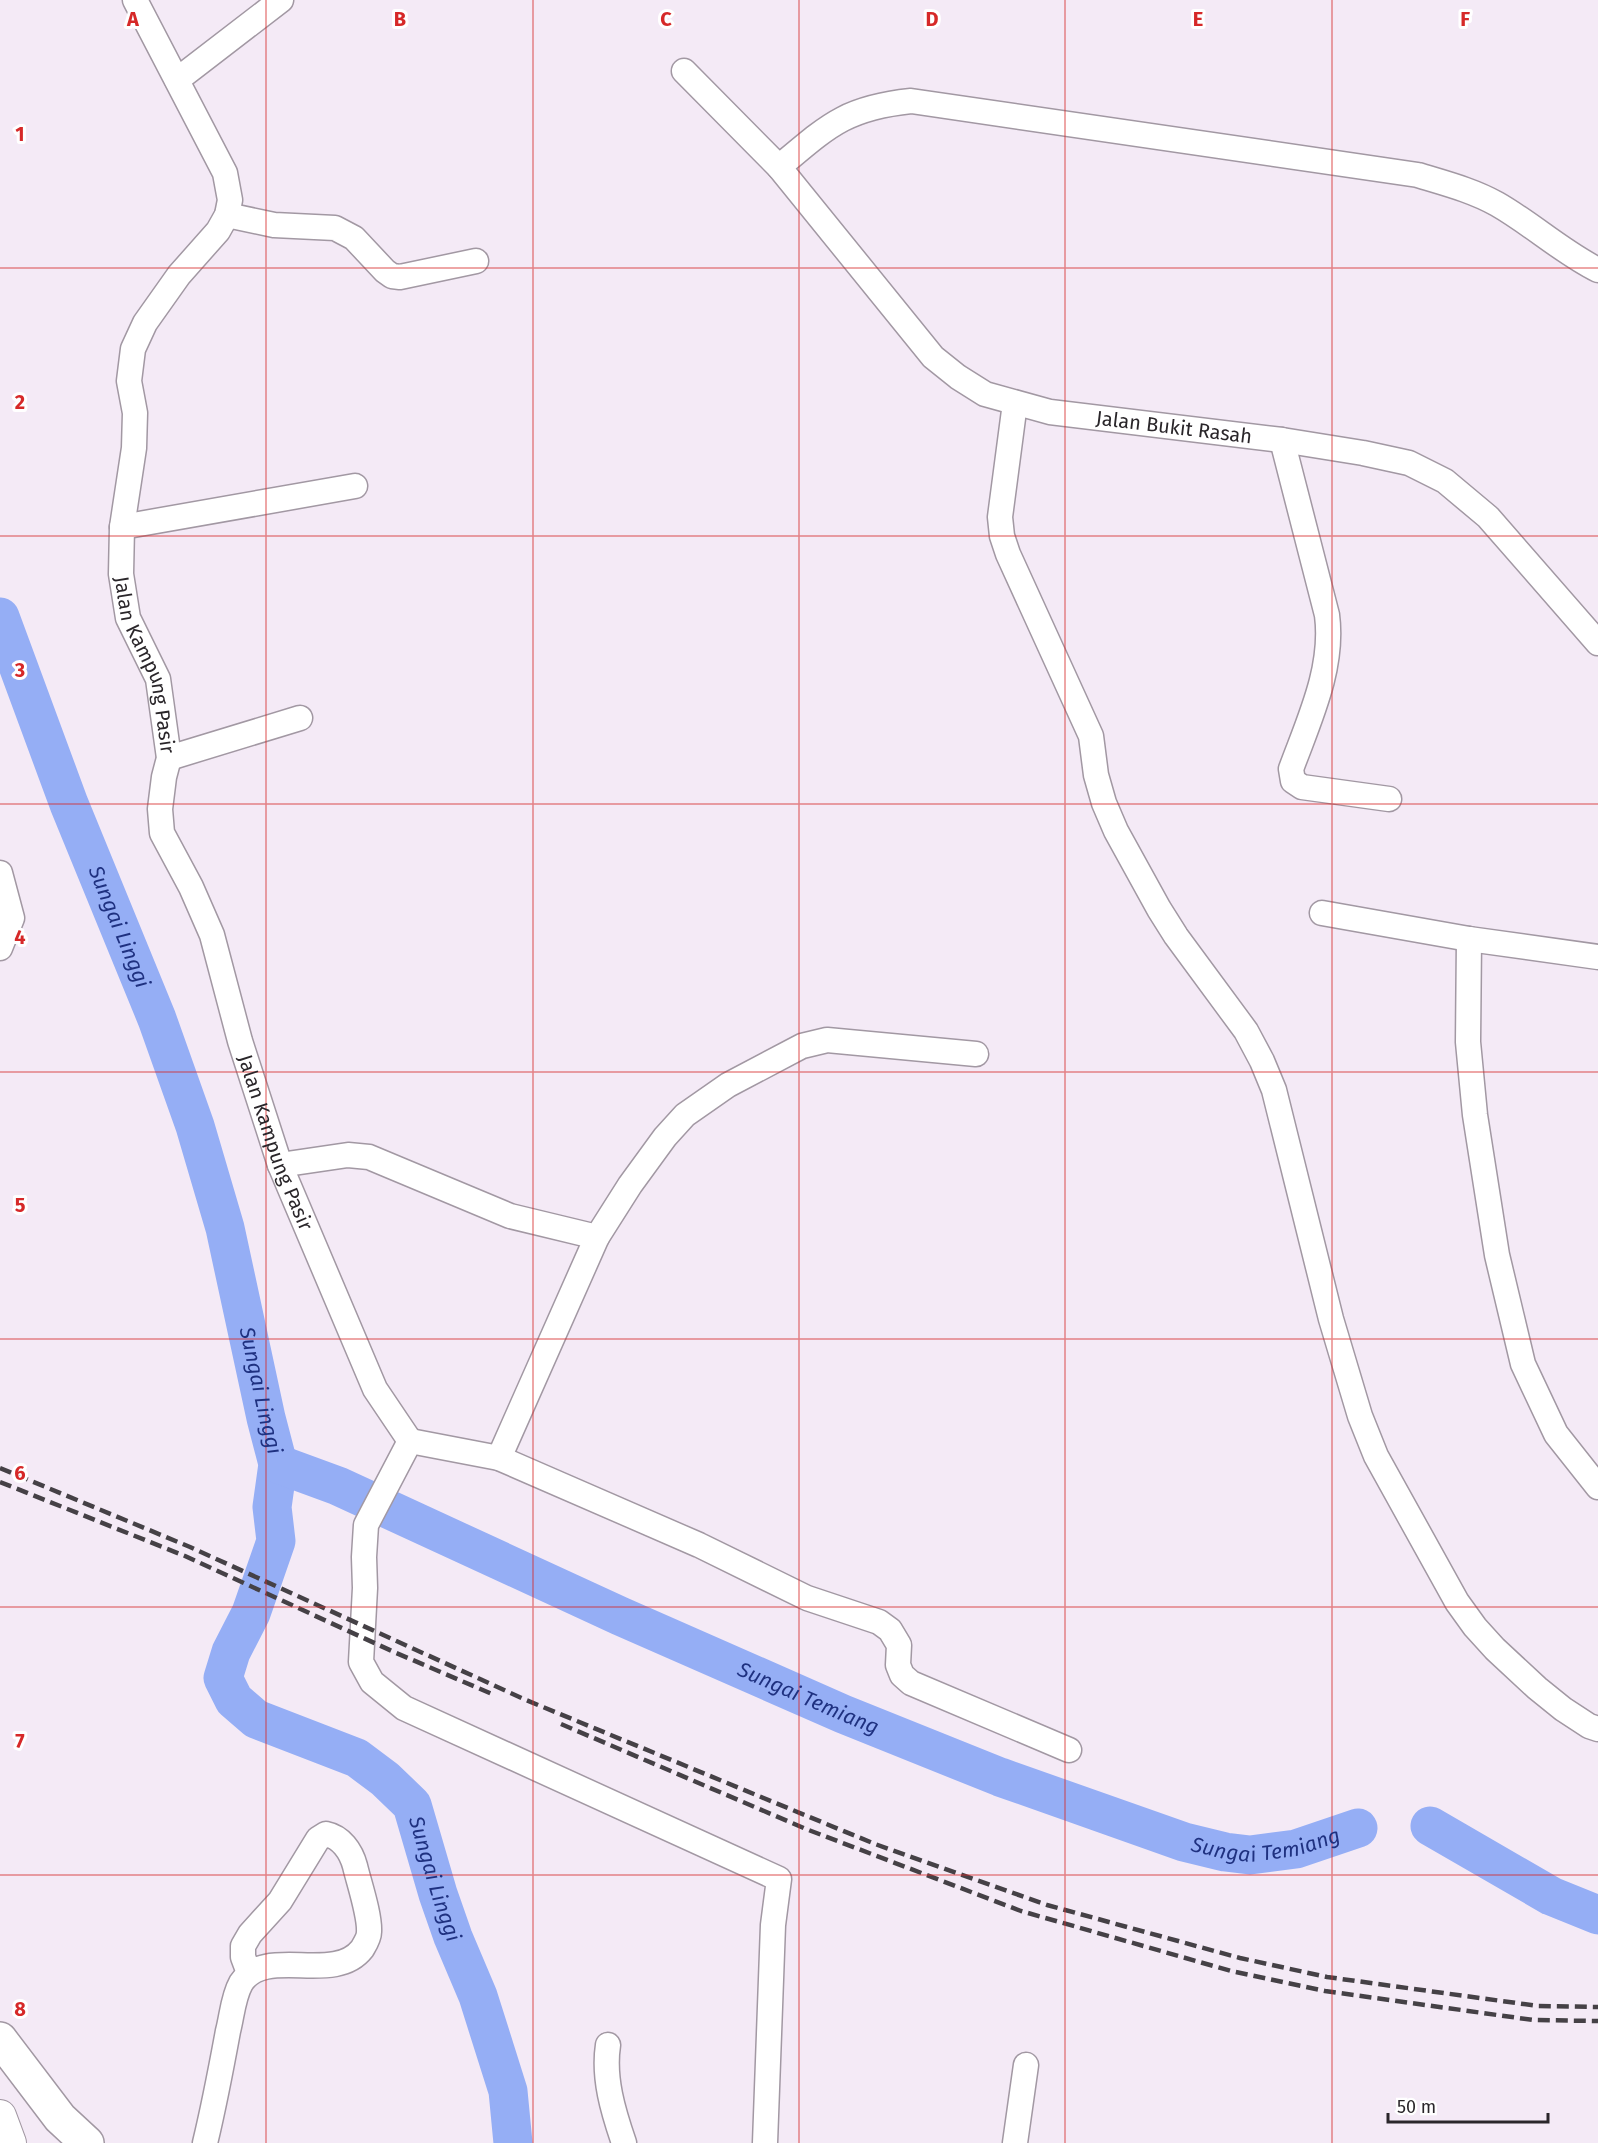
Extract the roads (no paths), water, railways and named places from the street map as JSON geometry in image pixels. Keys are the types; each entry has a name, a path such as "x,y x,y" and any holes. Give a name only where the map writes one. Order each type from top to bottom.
{"highway":[{"path":"0,2039 60,2118 87,2143"}],"main road":[{"path":"0,2116 10,2143"}],"street":[{"path":"135,0 225,173 230,200 227,214 274,225 335,228 354,238 392,276 400,277 476,261"},
{"path":"177,80 281,0"},
{"name":"Jalan Bukit Rasah","path":"684,71 779,167 933,357 958,377 985,394 1050,412 1282,441 1363,453 1409,463 1445,481 1488,517 1598,644"},
{"path":"779,167 833,123 853,112 880,104 911,101 1418,175 1470,191 1497,204 1576,259 1598,270"},
{"name":"Jalan Kampung Pasir","path":"227,214 218,231 179,275 145,323 133,349 129,381 135,413 134,448 122,527 121,574 128,618 158,679 169,758 160,809 162,833 191,887 212,934 240,1041 280,1165 375,1389 410,1442"},
{"path":"1015,403 1000,517 1002,536 1091,736 1096,774 1104,803 1116,831 1176,936 1246,1031 1274,1090 1331,1319 1360,1416 1376,1456 1457,1602 1475,1627 1495,1650 1537,1688 1563,1709 1589,1726 1598,1729"},
{"path":"1282,441 1327,615 1330,636 1317,699 1291,769 1293,781 1302,787 1389,799"},
{"path":"122,527 355,486"},
{"path":"169,758 300,718"},
{"path":"0,873 12,918 0,948"},
{"path":"1322,912 1469,939 1598,957"},
{"path":"1469,939 1469,1052 1474,1115 1497,1255 1523,1364 1556,1434 1598,1487"},
{"path":"499,1458 597,1237 664,1137 685,1115 728,1085 802,1046 827,1040 976,1054"},
{"path":"280,1165 348,1155 369,1157 510,1216 597,1237"},
{"path":"765,2143 773,1925 779,1880 404,1708 372,1682 361,1662 366,1525 410,1442 499,1458 699,1545 807,1598 879,1622 890,1630 899,1645 898,1665 902,1675 911,1683 1069,1750"},
{"path":"205,2143 236,1995 249,1973 265,1966 337,1964 358,1954 366,1943 369,1933 368,1919 353,1857 334,1835 326,1834 318,1839 280,1901 250,1934 243,1946 243,1957 249,1973"},
{"path":"608,2044 605,2061 612,2110 624,2143"},
{"path":"1015,2143 1026,2065"}],"waterway":[{"name":"Sungai Linggi","path":"0,617 69,804 157,1019 195,1126 225,1228 278,1464 272,1507 276,1541 251,1613 231,1652 223,1678 234,1700 256,1719 357,1758 385,1779 412,1805 438,1894 478,1996 508,2091 513,2143"},
{"name":"Sungai Temiang","path":"278,1464 338,1486 620,1616 843,1714 1000,1777 1184,1842 1225,1852 1250,1855 1296,1849 1358,1828"},
{"name":"Sungai Temiang","path":"1430,1826 1551,1896 1598,1915"}],"railway":[{"path":"0,1468 190,1547 526,1700 875,1844 1047,1905 1240,1958 1327,1977 1538,2006 1598,2007"},
{"path":"0,1482 185,1556 394,1652 492,1694"},
{"path":"561,1724 806,1829 1021,1911 1231,1971 1325,1991 1533,2020 1598,2021"}]}
